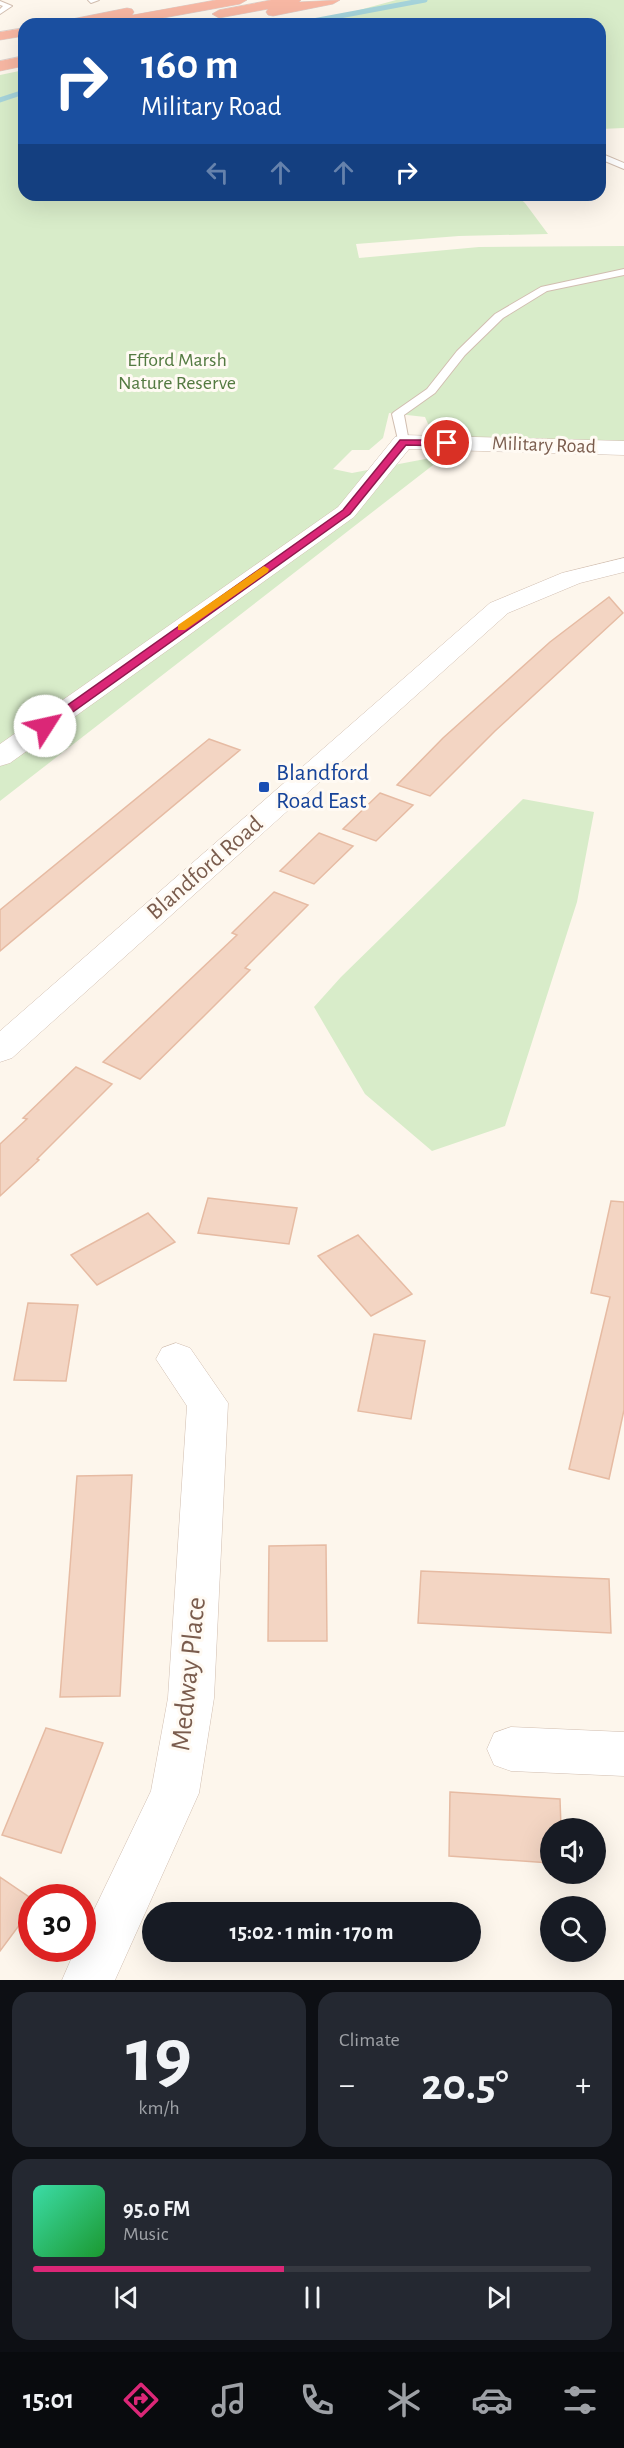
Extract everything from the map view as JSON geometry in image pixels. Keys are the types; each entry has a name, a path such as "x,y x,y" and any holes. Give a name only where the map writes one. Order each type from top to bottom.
{"highway":[{"path":"97,18 186,0"},
{"path":"140,18 240,0"},
{"path":"201,18 294,0"},
{"path":"245,18 333,0"},
{"path":"0,35 18,33"},
{"path":"0,43 18,39"},
{"path":"0,56 18,52"},
{"path":"0,66 18,62"}],"street":[{"name":"Military Road","path":"403,442 624,448"},
{"path":"0,757 346,512 403,442"},
{"name":"Blandford Road","path":"0,1050 499,608 571,578 624,565"},
{"name":"Medway Place","path":"88,1980 175,1793 191,1698 208,1403 176,1359"},
{"path":"511,1749 624,1754"}],"lane":[{"path":"0,3 8,6 0,12"},
{"path":"606,158 624,166"},
{"path":"403,442 398,414 431,391 461,353 500,316 544,289 624,272"}],"green space":[{"path":"396,0 624,0 624,128 606,129 606,18 323,18"},
{"name":"Efford Marsh Nature Reserve","path":"18,71 18,201 523,201 548,234 459,236 356,244 359,258 479,247 624,246 624,444 434,438 425,417 389,413 383,438 369,450 352,450 333,469 352,473 446,455 0,801 0,75"},
{"path":"523,799 594,812 577,902 505,1126 432,1151 365,1094 314,1007 341,977"}],"building":[{"path":"609,597 623,613 495,731 430,796 397,785 443,738 550,642"},
{"path":"209,739 240,750 0,951 0,910"},
{"path":"380,793 413,805 376,841 343,829"},
{"path":"319,833 353,846 314,884 280,871"},
{"path":"274,892 308,905 245,968 250,970 205,1015 140,1079 103,1062 237,935 232,933"},
{"path":"76,1067 112,1084 37,1159 39,1160 0,1196 0,1144 27,1119 23,1118"},
{"path":"208,1198 297,1208 289,1244 198,1233"},
{"path":"611,1201 624,1202 624,1410 609,1479 569,1469 610,1297 591,1293"},
{"path":"148,1213 175,1242 97,1285 71,1255"},
{"path":"358,1235 412,1294 371,1316 318,1256"},
{"path":"28,1303 78,1305 66,1381 14,1380"},
{"path":"374,1334 425,1341 411,1419 358,1411"},
{"path":"132,1475 120,1696 60,1697 77,1476"},
{"path":"326,1545 327,1641 268,1641 269,1546"},
{"path":"421,1571 609,1579 611,1633 418,1623"},
{"path":"46,1728 103,1743 61,1853 2,1835"},
{"path":"450,1792 560,1799 561,1818 540,1818 540,1862 449,1856"},
{"path":"0,1877 18,1889 18,1927 0,1951"}],"waterway":[{"path":"329,18 425,0"},
{"path":"0,100 18,94"}],"slow traffic":[{"path":"182,628 264,569"}],"place":[{"name":"Blandford Road East","path":"264,787"}],"route":[{"path":"45,726 346,512 403,442 447,443"}]}
